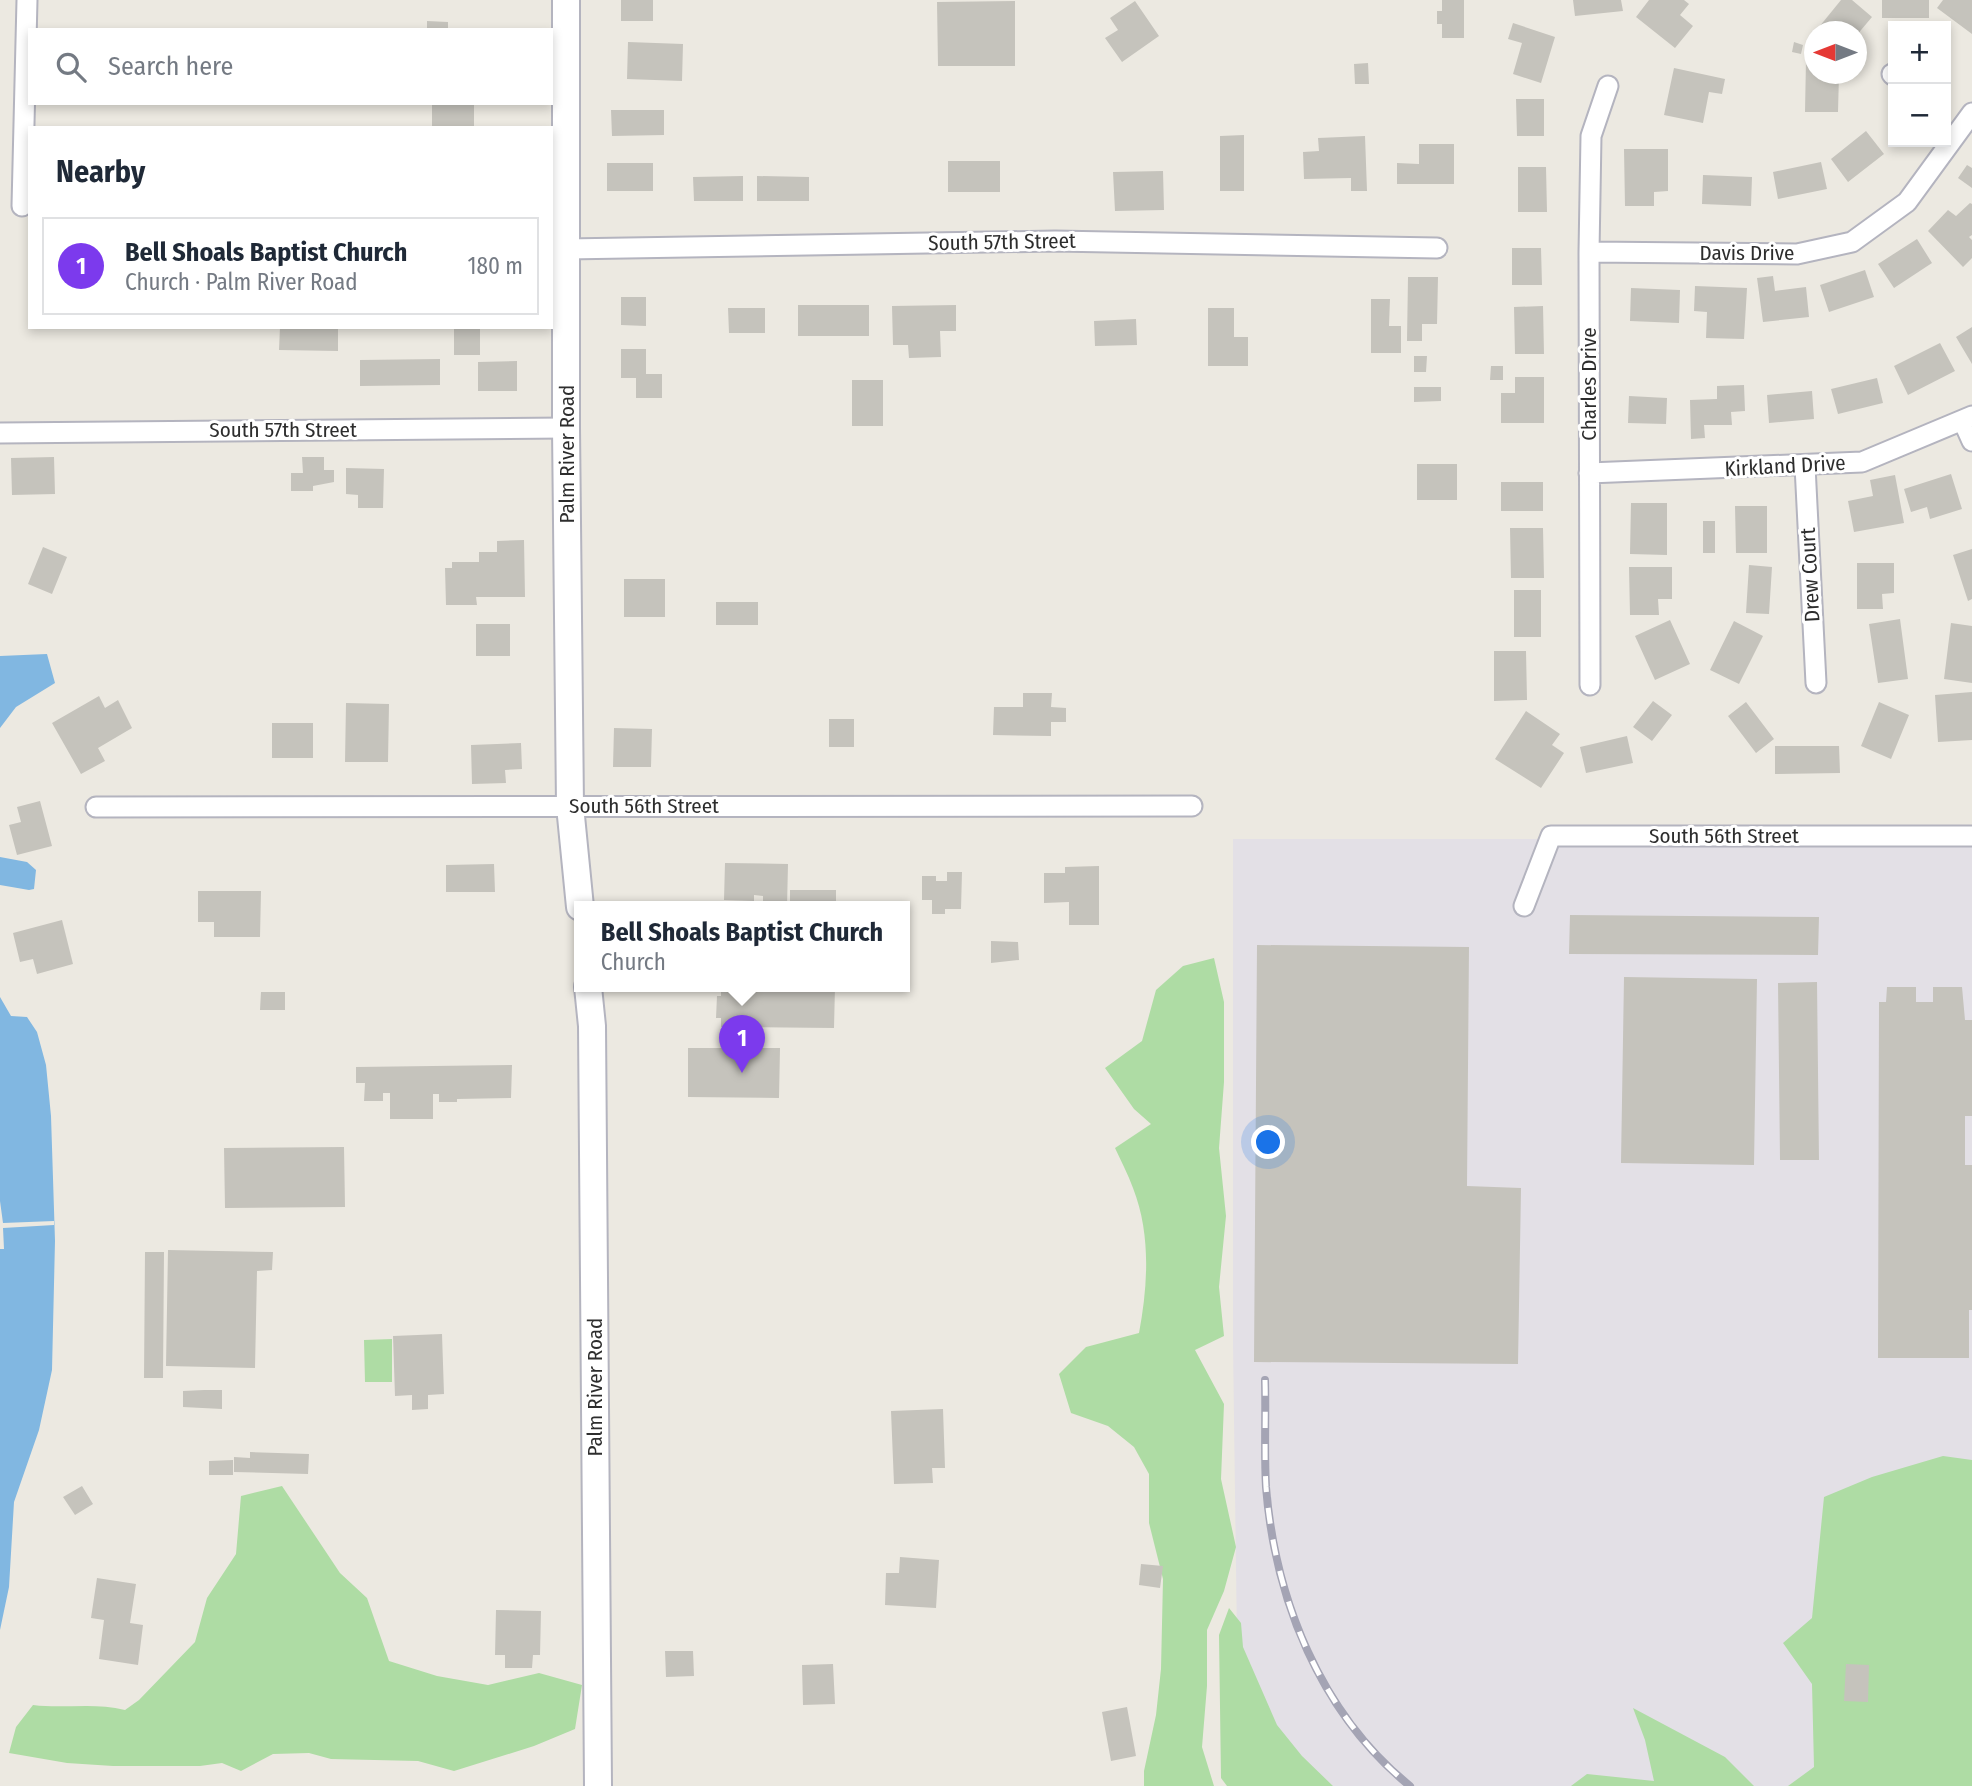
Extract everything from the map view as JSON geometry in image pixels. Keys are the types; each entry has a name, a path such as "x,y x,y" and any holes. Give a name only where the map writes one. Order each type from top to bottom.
{"street":[{"path":"22,206 27,0"},
{"name":"Palm River Road","path":"566,0 566,428 570,806 579,901"},
{"name":"Charles Drive","path":"1590,685 1588,252 1591,136 1608,86"},
{"name":"Davis Drive","path":"1951,129 1972,113"},
{"name":"Davis Drive","path":"1588,252 1797,254 1852,242 1906,202 1940,147"},
{"name":"South 57th Street","path":"566,249 1055,241 1437,248"},
{"path":"1968,419 1972,441"},
{"name":"Kirkland Drive","path":"1589,473 1862,462 1968,419"},
{"name":"South 57th Street","path":"0,433 566,428"},
{"name":"Drew Court","path":"1805,466 1815,683"},
{"name":"South 56th Street","path":"96,807 1192,806"},
{"name":"South 56th Street","path":"1524,906 1550,836 1972,836"},
{"name":"Palm River Road","path":"589,992 592,1026 598,1786"}],"shaded area":[{"path":"1233,839 1972,839 1972,1786 1239,1786 1233,1343"}],"green space":[{"path":"1214,958 1224,1002 1224,1082 1219,1148 1226,1216 1219,1287 1224,1336 1195,1350 1224,1404 1221,1479 1236,1547 1224,1591 1207,1630 1207,1686 1202,1747 1214,1786 1144,1786 1144,1771 1156,1715 1161,1669 1163,1579 1149,1523 1149,1474 1134,1447 1108,1426 1071,1413 1059,1374 1086,1347 1139,1333 1142,1315 1146,1278 1143,1223 1133,1188 1115,1148 1151,1124 1134,1109 1105,1068 1142,1041 1156,990 1183,966"},
{"path":"392,1339 392,1382 365,1382 364,1340"},
{"path":"1943,1456 1972,1460 1972,1786 1788,1786 1814,1767 1812,1684 1783,1643 1812,1618 1824,1497 1872,1477"},
{"path":"282,1486 340,1573 367,1598 389,1661 437,1676 488,1685 539,1673 582,1685 575,1729 534,1746 454,1771 418,1761 331,1759 309,1753 273,1754 241,1771 222,1763 200,1766 113,1766 67,1763 9,1753 16,1727 33,1705 102,1706 125,1710 139,1700 195,1642 207,1598 236,1554 241,1496"},
{"path":"1229,1608 1241,1623 1243,1647 1277,1725 1302,1756 1333,1786 1227,1786 1221,1778 1219,1635"},
{"path":"1633,1708 1725,1757 1754,1786 1571,1786 1587,1774 1654,1781 1645,1740"}],"water":[{"path":"47,654 55,683 16,707 0,728 0,656"},
{"path":"0,857 27,862 36,870 34,889 0,885"},
{"path":"0,997 11,1016 27,1017 37,1032 46,1065 51,1116 55,1241 52,1370 39,1430 14,1502 9,1587 0,1630"}],"pier":[{"path":"0,1201 3,1223 54,1221 54,1225 3,1228 4,1249 0,1249"}],"building":[{"path":"621,0 653,0 653,21 621,21"},
{"path":"1442,0 1464,0 1464,38 1442,38 1442,24 1437,24 1437,11 1442,11"},
{"path":"1573,0 1621,0 1623,11 1575,16"},
{"path":"1649,0 1684,0 1689,4 1680,15 1693,26 1675,48 1636,17"},
{"path":"1841,0 1852,0 1872,17 1867,23 1824,21"},
{"path":"1882,0 1929,0 1929,18 1882,18"},
{"path":"1943,0 1972,0 1972,34 1937,8"},
{"path":"1015,1 1015,66 938,66 937,2"},
{"path":"1135,1 1159,36 1122,62 1105,38 1118,30 1110,18"},
{"path":"427,21 448,22 448,28 427,28"},
{"path":"1513,23 1555,37 1541,83 1513,74 1522,43 1508,39"},
{"path":"628,42 683,44 682,81 627,79"},
{"path":"1794,42 1803,45 1801,54 1792,52"},
{"path":"1368,63 1369,84 1355,84 1354,64"},
{"path":"1674,68 1725,79 1722,94 1709,92 1703,123 1664,115"},
{"path":"1806,84 1839,84 1838,112 1805,112"},
{"path":"1516,99 1544,99 1544,136 1517,136"},
{"path":"432,105 474,105 474,126 432,126"},
{"path":"611,110 664,110 664,135 612,136"},
{"path":"1866,131 1884,154 1848,182 1831,159"},
{"path":"1244,135 1244,191 1220,191 1220,136"},
{"path":"1365,136 1367,191 1351,191 1351,178 1304,179 1303,152 1319,151 1318,138"},
{"path":"1419,144 1454,144 1454,184 1397,184 1397,163 1419,164"},
{"path":"1624,149 1668,149 1668,191 1654,192 1654,206 1625,206"},
{"path":"948,161 1000,161 1000,192 948,192"},
{"path":"1821,162 1827,189 1778,199 1773,172"},
{"path":"607,163 653,163 653,191 607,191"},
{"path":"1967,165 1972,168 1972,188 1958,178"},
{"path":"1518,167 1546,167 1547,212 1518,212"},
{"path":"1163,171 1164,210 1115,211 1113,172"},
{"path":"1703,175 1752,177 1751,206 1702,204"},
{"path":"743,176 743,201 694,201 693,177"},
{"path":"757,176 809,177 809,201 757,201"},
{"path":"1970,203 1972,235 1969,237 1972,240 1972,258 1963,267 1928,231 1948,210 1956,216"},
{"path":"1917,239 1932,263 1894,288 1878,264"},
{"path":"1512,248 1541,248 1542,285 1512,285"},
{"path":"1865,270 1874,297 1829,312 1820,285"},
{"path":"1773,276 1775,291 1806,287 1809,317 1763,322 1757,278"},
{"path":"1408,277 1438,277 1437,324 1422,324 1422,341 1407,341"},
{"path":"1695,286 1747,288 1744,339 1706,338 1707,312 1694,311"},
{"path":"1631,288 1680,290 1679,323 1630,321"},
{"path":"621,297 646,297 646,326 621,325"},
{"path":"1371,299 1390,299 1389,326 1401,326 1401,353 1371,353"},
{"path":"798,305 869,305 869,336 798,336"},
{"path":"956,305 956,331 940,331 941,357 909,358 908,345 893,345 892,306"},
{"path":"1543,306 1544,354 1515,354 1514,307"},
{"path":"728,308 765,308 765,333 729,333"},
{"path":"1208,308 1234,308 1234,337 1248,337 1248,366 1208,366"},
{"path":"1136,319 1137,345 1095,346 1094,321"},
{"path":"1972,327 1972,364 1956,337"},
{"path":"280,329 338,329 338,351 279,350"},
{"path":"454,329 480,329 480,355 454,355"},
{"path":"1940,343 1955,371 1908,395 1894,366"},
{"path":"621,349 646,349 646,374 662,374 662,398 636,398 636,378 621,378"},
{"path":"1414,356 1427,356 1426,372 1414,372"},
{"path":"440,359 440,385 360,386 360,360"},
{"path":"517,361 517,391 478,391 478,362"},
{"path":"1491,366 1503,366 1503,380 1490,380"},
{"path":"1515,377 1544,377 1544,423 1501,423 1501,393 1515,393"},
{"path":"1877,378 1883,403 1838,414 1831,389"},
{"path":"852,380 883,380 883,426 852,426"},
{"path":"1744,385 1745,411 1731,412 1732,425 1704,425 1705,438 1691,439 1690,400 1717,399 1717,386"},
{"path":"1414,387 1441,387 1441,401 1414,402"},
{"path":"1812,391 1814,419 1769,423 1767,395"},
{"path":"1629,396 1667,398 1666,424 1628,423"},
{"path":"54,457 55,494 12,495 11,458"},
{"path":"302,457 324,457 324,470 334,470 334,482 313,486 313,491 291,491 291,473 303,473"},
{"path":"1417,464 1457,464 1457,500 1417,500"},
{"path":"346,468 384,469 383,508 358,508 358,495 346,494"},
{"path":"1951,474 1962,509 1930,519 1927,507 1911,512 1904,489"},
{"path":"1895,475 1904,523 1854,532 1848,501 1873,496 1870,480"},
{"path":"1501,482 1543,482 1543,511 1501,511"},
{"path":"1631,503 1667,503 1667,555 1630,554"},
{"path":"1735,506 1767,506 1767,553 1736,553"},
{"path":"1703,521 1715,521 1715,553 1703,553"},
{"path":"1510,528 1543,528 1544,578 1511,578"},
{"path":"524,540 525,597 476,597 477,605 446,605 445,568 452,568 452,562 479,562 479,552 497,552 497,541"},
{"path":"43,547 67,557 52,594 28,584"},
{"path":"1972,549 1972,599 1968,601 1953,555"},
{"path":"1857,563 1894,563 1894,593 1882,594 1883,609 1857,609"},
{"path":"1749,565 1772,567 1769,614 1746,613"},
{"path":"1629,567 1672,567 1672,599 1658,599 1659,615 1630,615"},
{"path":"624,579 665,579 665,617 624,617"},
{"path":"1514,590 1541,590 1541,637 1514,637"},
{"path":"716,602 758,602 758,625 716,625"},
{"path":"1900,619 1908,679 1878,683 1869,624"},
{"path":"1670,620 1690,664 1655,680 1635,636"},
{"path":"1734,621 1763,636 1739,684 1710,670"},
{"path":"1951,623 1972,626 1972,683 1944,679"},
{"path":"476,624 510,624 510,656 476,656"},
{"path":"1494,651 1526,651 1527,700 1494,701"},
{"path":"1972,692 1972,740 1938,742 1935,695"},
{"path":"1023,693 1052,693 1051,707 1066,708 1066,722 1051,722 1051,736 993,735 994,707 1023,707"},
{"path":"99,696 105,708 118,700 132,728 98,748 105,761 81,774 52,723"},
{"path":"1653,701 1672,715 1652,741 1633,727"},
{"path":"1746,702 1774,739 1756,753 1728,716"},
{"path":"1879,702 1909,715 1891,759 1861,746"},
{"path":"346,703 389,704 388,762 345,762"},
{"path":"1526,711 1560,734 1552,745 1564,753 1541,788 1495,759"},
{"path":"829,719 854,719 854,747 829,747"},
{"path":"272,723 313,723 313,758 272,758"},
{"path":"614,728 652,729 651,767 613,767"},
{"path":"1627,736 1633,763 1586,773 1580,747"},
{"path":"521,743 522,769 505,770 506,783 472,784 471,745"},
{"path":"1775,746 1839,746 1840,773 1775,774"},
{"path":"40,801 52,846 17,855 9,825 21,822 17,807"},
{"path":"725,863 788,864 787,901 763,901 763,896 754,895 754,901 724,900"},
{"path":"494,864 495,892 446,892 446,865"},
{"path":"1099,866 1099,925 1069,925 1069,902 1044,903 1044,873 1065,873 1065,867"},
{"path":"947,872 962,872 961,909 945,909 945,914 932,914 932,900 922,900 922,876 936,876 936,881 947,881"},
{"path":"790,890 836,890 836,901 790,901"},
{"path":"198,891 261,891 260,937 214,937 214,922 198,922"},
{"path":"1570,915 1819,917 1818,955 1569,954"},
{"path":"62,920 73,964 37,974 33,959 20,962 13,933"},
{"path":"991,941 1018,942 1019,960 991,963"},
{"path":"1257,945 1469,947 1467,1186 1521,1188 1518,1364 1254,1362"},
{"path":"1624,977 1757,979 1754,1165 1621,1163"},
{"path":"1817,982 1819,1160 1780,1160 1778,983"},
{"path":"1887,987 1916,987 1916,1002 1933,1002 1933,987 1962,987 1965,1020 1972,1020 1972,1116 1965,1116 1965,1165 1972,1165 1972,1310 1969,1310 1969,1358 1878,1358 1879,1002 1886,1002"},
{"path":"261,992 285,992 285,1010 260,1010"},
{"path":"721,992 835,992 834,1028 721,1027 721,1018 716,1018 717,996 721,996"},
{"path":"688,1048 780,1048 779,1098 688,1097"},
{"path":"512,1065 511,1098 439,1102 439,1094 433,1094 433,1119 390,1119 390,1093 383,1093 383,1101 364,1101 365,1083 356,1083 356,1067"},
{"path":"344,1147 345,1207 225,1208 224,1148"},
{"path":"168,1250 273,1252 272,1270 257,1271 255,1368 166,1366"},
{"path":"145,1252 164,1252 163,1378 144,1378"},
{"path":"442,1334 444,1394 428,1395 428,1409 412,1410 412,1395 395,1396 393,1336"},
{"path":"222,1390 222,1409 183,1407 183,1391"},
{"path":"943,1409 945,1468 932,1468 933,1483 894,1484 891,1411"},
{"path":"250,1452 309,1454 308,1474 234,1472 234,1457 250,1458"},
{"path":"233,1460 233,1475 209,1475 209,1461"},
{"path":"82,1486 93,1504 75,1515 63,1497"},
{"path":"900,1557 939,1560 936,1608 885,1605 886,1573 899,1573"},
{"path":"1141,1564 1163,1566 1160,1588 1139,1585"},
{"path":"97,1578 136,1584 130,1623 143,1625 138,1665 99,1659 104,1620 91,1618"},
{"path":"496,1610 541,1611 540,1655 533,1655 532,1668 505,1668 505,1655 495,1655"},
{"path":"665,1651 693,1651 694,1676 666,1677"},
{"path":"833,1664 835,1704 803,1705 802,1665"},
{"path":"1846,1664 1869,1665 1868,1702 1844,1701"},
{"path":"1127,1707 1136,1756 1111,1761 1102,1712"}],"railway":[{"path":"1265,1380 1266,1487 1271,1529 1292,1612 1327,1689 1378,1757 1410,1786"}],"place":[{"name":"Bell Shoals Baptist Church","path":"742,1073"}]}
